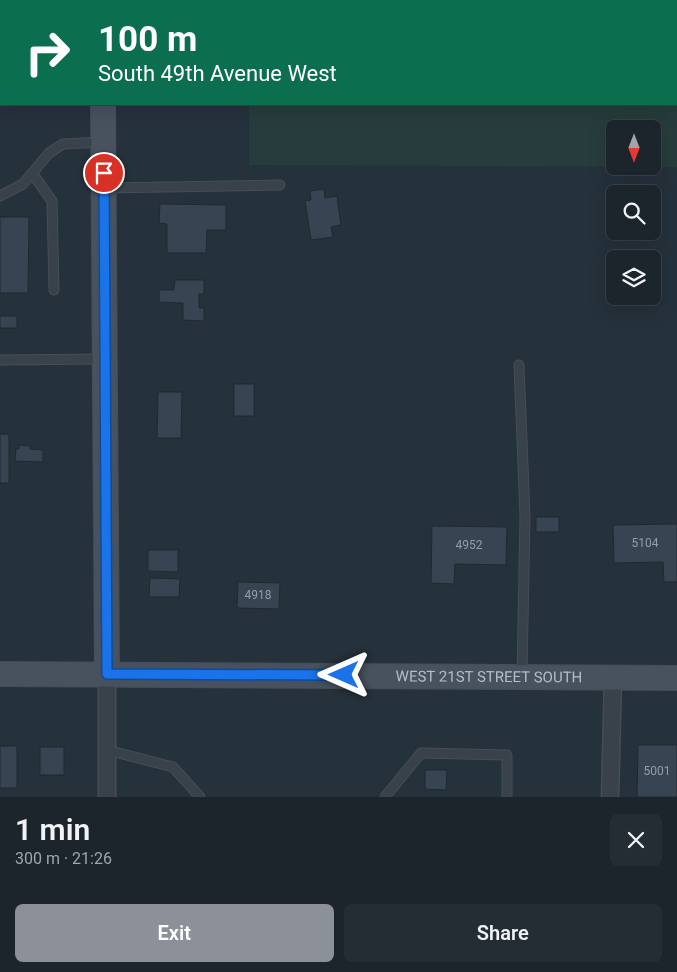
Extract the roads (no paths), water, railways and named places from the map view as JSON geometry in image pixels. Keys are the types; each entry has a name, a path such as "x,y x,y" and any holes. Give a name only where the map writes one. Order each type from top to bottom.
{"main road":[{"path":"104,105 107,674"},
{"name":"WEST 21ST STREET SOUTH","path":"0,674 677,678"}],"street":[{"path":"107,674 107,797"},
{"path":"610,797 613,677"}],"lane":[{"path":"0,196 23,184 49,153 63,144 104,142"},
{"path":"32,172 52,202 54,290"},
{"path":"104,188 280,185"},
{"path":"0,360 104,359"},
{"path":"519,365 524,516 522,676"},
{"path":"107,750 173,766 200,797"},
{"path":"385,797 420,753 507,755 507,797"}]}
